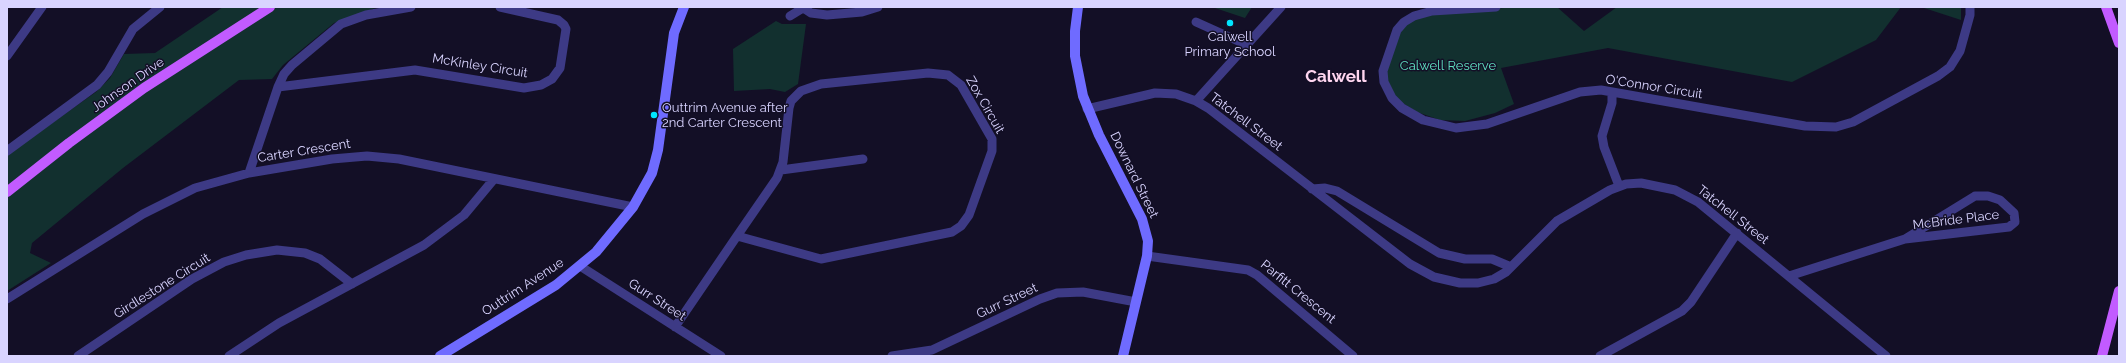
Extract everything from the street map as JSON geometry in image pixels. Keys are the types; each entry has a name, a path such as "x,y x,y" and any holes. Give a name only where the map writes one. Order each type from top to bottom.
{"main road":[{"name":"Johnson Drive","path":"7,192 69,143 144,88 270,7"},
{"path":"2106,7 2119,43"},
{"path":"2102,356 2119,291"}],"street":[{"path":"7,56 42,7"},
{"path":"7,151 98,85 108,72 133,29 142,19 160,7"},
{"path":"250,173 278,87 284,74 292,65 341,24 366,15 411,7"},
{"name":"McKinley Circuit","path":"278,87 414,70 524,88 541,85 552,79 560,68 566,29 564,24 558,20 500,7"},
{"name":"Outtrim Avenue","path":"440,356 543,294 580,266 610,237 633,207 647,184 658,150 674,33 684,7"},
{"path":"790,16 802,8 816,14 827,15 862,12 878,7"},
{"name":"Downard Street","path":"1078,7 1075,31 1075,56 1087,109 1142,219 1148,241 1147,256 1124,356"},
{"path":"1196,101 1281,7"},
{"name":"O'Connor Circuit","path":"1496,7 1432,11 1419,14 1404,22 1397,30 1383,71 1384,82 1392,98 1409,113 1423,120 1440,125 1467,128 1487,124 1580,92 1594,90 1805,126 1821,128 1841,126 1860,118 1938,76 1950,67 1960,51 1970,15 1970,7"},
{"path":"1196,22 1247,45"},
{"name":"Zox Circuit","path":"674,327 781,170 791,101 801,91 821,84 928,73 948,75 961,85 992,139 992,151 969,215 961,226 952,232 821,258 737,236"},
{"path":"1612,92 1612,103 1602,136 1604,147 1619,186"},
{"name":"Tatchell Street","path":"1087,109 1155,93 1176,94 1196,101 1208,108 1410,264 1434,277 1456,282 1478,283 1494,279 1511,267 1557,221 1619,186 1641,183 1675,190 1698,202 1886,356"},
{"name":"Carter Crescent","path":"7,299 168,200 202,185 250,173 332,159 372,156 398,159 633,207"},
{"path":"781,170 863,159"},
{"path":"230,356 279,323 424,245 446,230 472,206 494,178"},
{"path":"1312,189 1325,188 1338,191 1439,253 1465,259 1492,259 1511,267"},
{"name":"McBride Place","path":"1789,276 1905,239 2009,227 2015,222 2016,218 2011,209 2000,200 1988,196 1975,196 1905,239"},
{"path":"1600,356 1682,311 1691,302 1737,233"},
{"name":"Girdlestone Circuit","path":"78,356 192,279 218,265 246,255 278,250 305,253 320,259 352,284"},
{"name":"Parfitt Crescent","path":"1147,256 1248,270 1257,274 1353,356"},
{"name":"Gurr Street","path":"580,266 721,356"},
{"name":"Gurr Street","path":"892,356 932,350 1040,299 1057,294 1083,292 1136,302"}],"green space":[{"path":"223,7 378,7 334,23 283,65 272,79 239,80 123,168 32,243 30,253 51,263 7,291 7,155 96,92 110,78 124,54 155,53"},
{"path":"1212,7 1252,7 1245,18"},
{"name":"Calwell Reserve","path":"1517,7 1557,7 1584,31 1617,7 1901,7 1876,40 1792,82 1608,48 1501,68 1514,104 1495,113 1465,121 1440,120 1417,112 1399,101 1387,84 1387,69 1402,27 1425,14"},
{"path":"1921,7 1961,7 1961,20"},
{"path":"776,21 782,24 806,24 798,84 785,92 770,89 734,91 733,49"}],"place":[{"name":"Calwell Primary School","path":"1230,23"},
{"name":"Outtrim Avenue after 2nd Carter Crescent","path":"654,115"}],"district":[{"name":"Calwell","path":"1336,77"}]}
